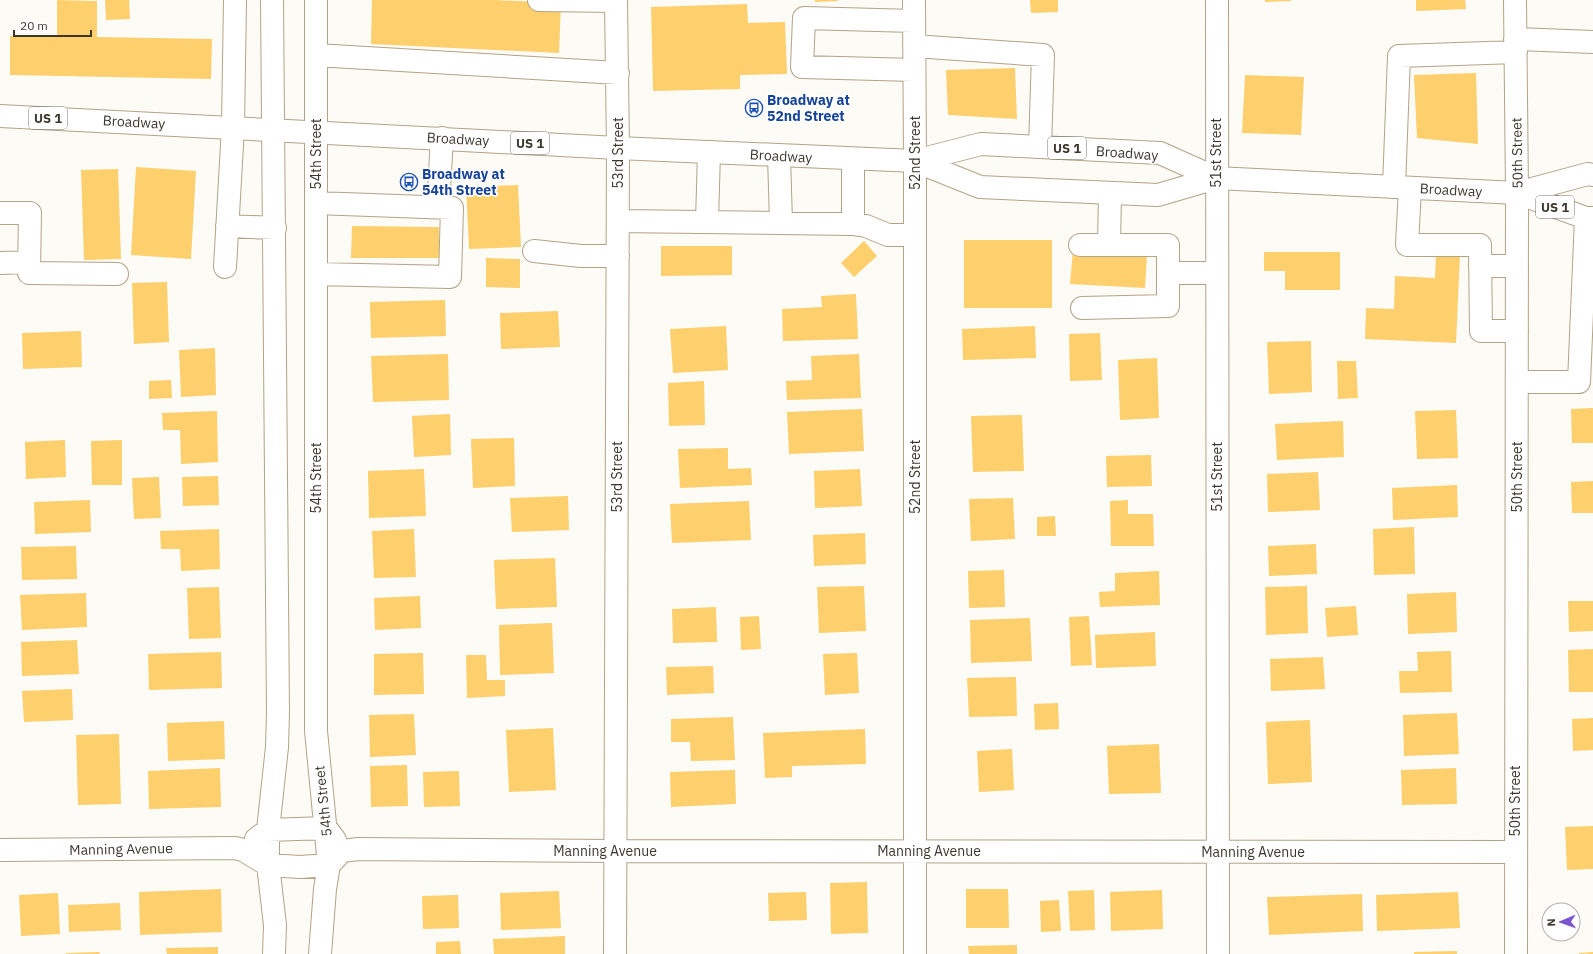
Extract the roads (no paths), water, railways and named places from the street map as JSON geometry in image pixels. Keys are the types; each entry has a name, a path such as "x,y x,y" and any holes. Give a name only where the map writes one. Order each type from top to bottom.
{"street":[{"path":"225,267 233,127 235,0"},
{"path":"272,0 278,713 277,747 268,830 268,866 275,925 274,954"},
{"name":"54th Street","path":"316,0 316,731 326,828"},
{"path":"547,0 616,1"},
{"name":"51st Street","path":"1217,0 1216,273 1218,954"},
{"name":"50th Street","path":"1515,0 1517,193 1516,954"},
{"name":"53rd Street","path":"615,954 614,852 618,256 618,73 616,1"},
{"path":"914,10 804,18 802,66 914,70"},
{"name":"52nd Street","path":"914,10 915,954"},
{"path":"1517,331 1481,331 1480,245 1407,245 1402,187 1399,56 1516,46 1593,42"},
{"path":"914,46 1042,55 1040,147"},
{"path":"316,55 618,73"},
{"name":"Broadway","path":"0,116 316,131 779,156 915,161 981,144 1040,147 1160,154 1216,178"},
{"path":"438,207 442,138"},
{"path":"707,222 709,152"},
{"path":"779,156 781,222"},
{"path":"853,159 853,224"},
{"name":"Broadway","path":"915,161 980,187 1158,195 1216,178 1402,187 1517,193 1590,218"},
{"name":"Broadway","path":"1517,193 1588,174 1593,175"},
{"path":"1109,245 1110,193"},
{"path":"316,203 452,208 450,277 316,274"},
{"path":"0,213 30,213 29,273 117,274"},
{"path":"1517,382 1579,382 1590,218"},
{"path":"618,221 853,224 866,226 888,236 915,235"},
{"path":"227,226 275,228"},
{"path":"1080,245 1168,245 1168,306 1082,308"},
{"path":"534,251 581,256 618,256"},
{"path":"0,263 29,262"},
{"path":"1480,266 1517,266"},
{"path":"1168,273 1216,273"},
{"path":"243,850 268,830 326,828 336,858 325,889 320,954"},
{"name":"Manning Avenue","path":"0,850 235,848 243,850 268,866 300,868 336,858 358,849 614,852 1515,852"}],"place":[{"name":"Broadway at 52nd Street","path":"754,108"},
{"name":"Broadway at 54th Street","path":"409,182"}]}
